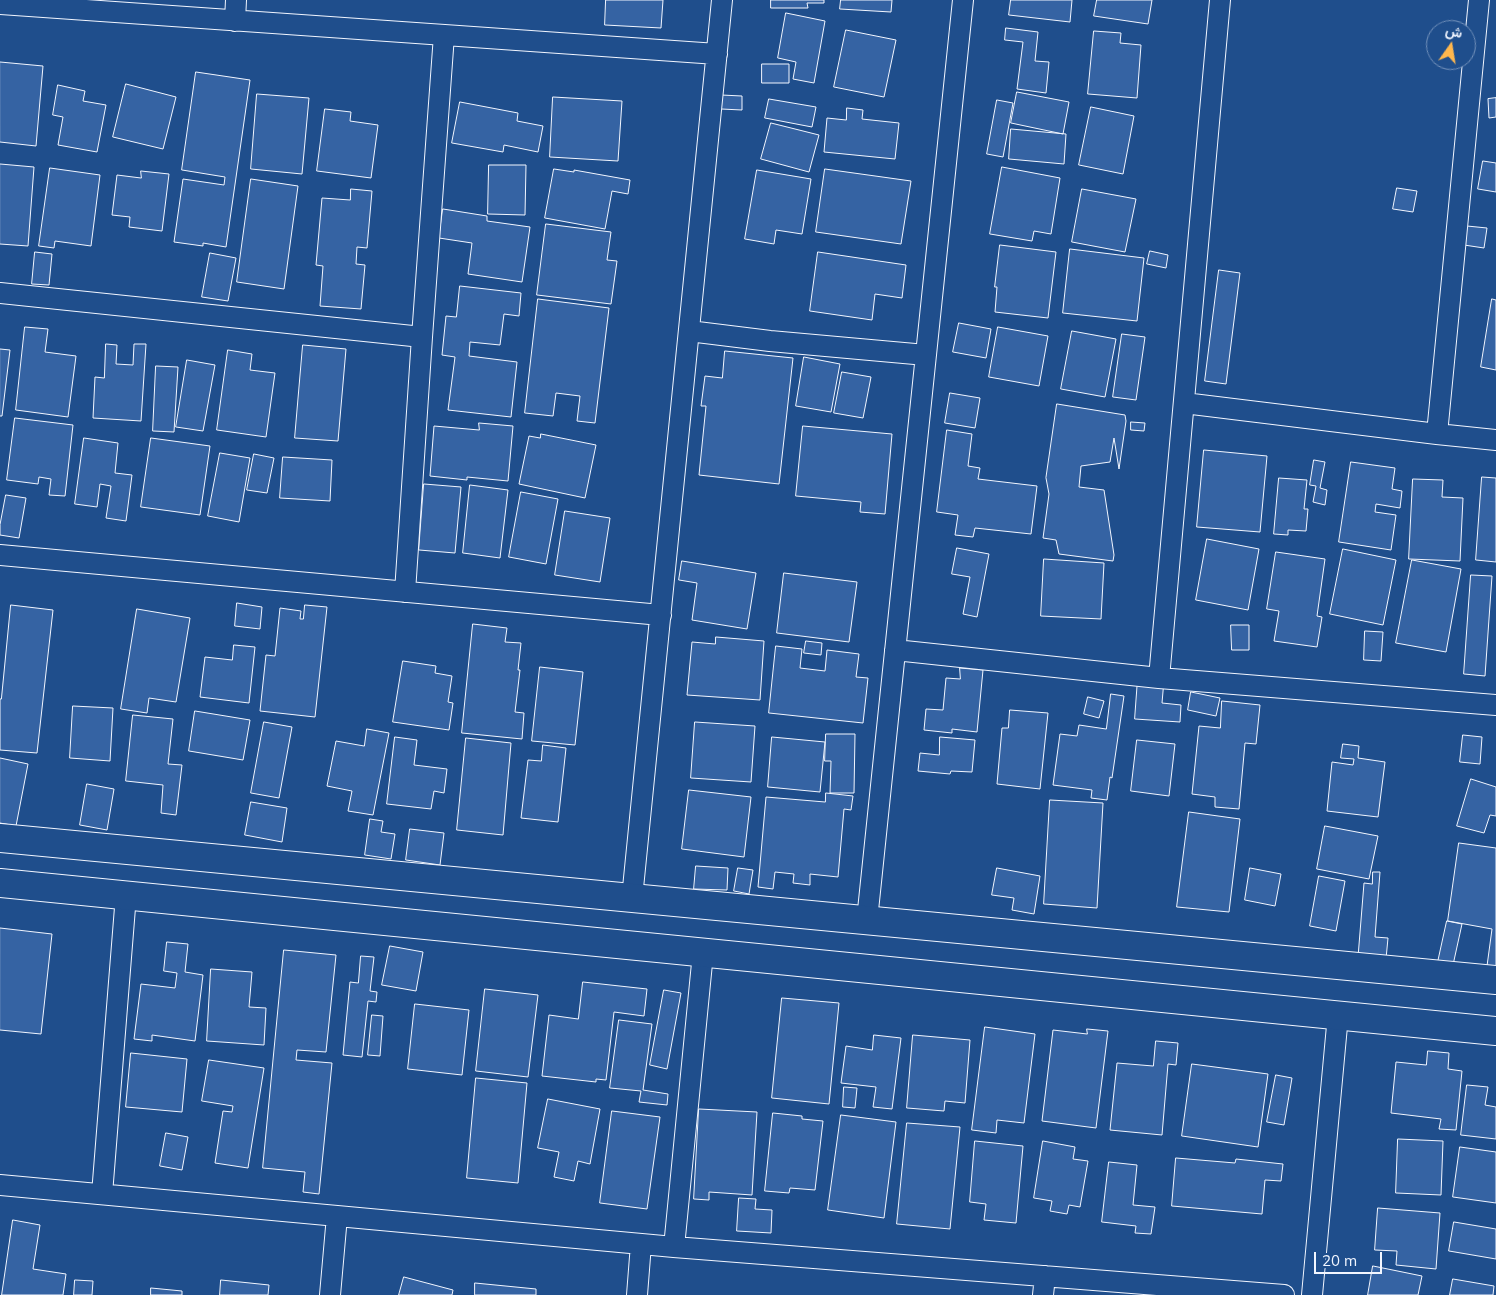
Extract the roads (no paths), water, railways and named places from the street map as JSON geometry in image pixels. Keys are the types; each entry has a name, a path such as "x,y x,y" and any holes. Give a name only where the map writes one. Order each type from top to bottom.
{"street":[{"path":"235,20 236,0"},
{"path":"632,898 722,0"},
{"path":"867,920 963,0"},
{"path":"1159,678 1220,0"},
{"path":"1437,434 1479,0"},
{"path":"0,4 717,54"},
{"path":"405,592 444,35"},
{"path":"0,293 422,337"},
{"path":"689,331 770,341 926,355"},
{"path":"1184,403 1496,440"},
{"path":"0,555 661,615"},
{"path":"895,650 1159,678 1496,705"},
{"path":"0,838 1496,980"},
{"path":"0,883 1338,1016 1496,1030"},
{"path":"102,1194 126,895"},
{"path":"674,1247 703,953"},
{"path":"1312,1295 1338,1016"},
{"path":"0,1185 674,1247 1044,1285 1284,1295"},
{"path":"330,1295 337,1216"},
{"path":"636,1295 641,1244"}]}
